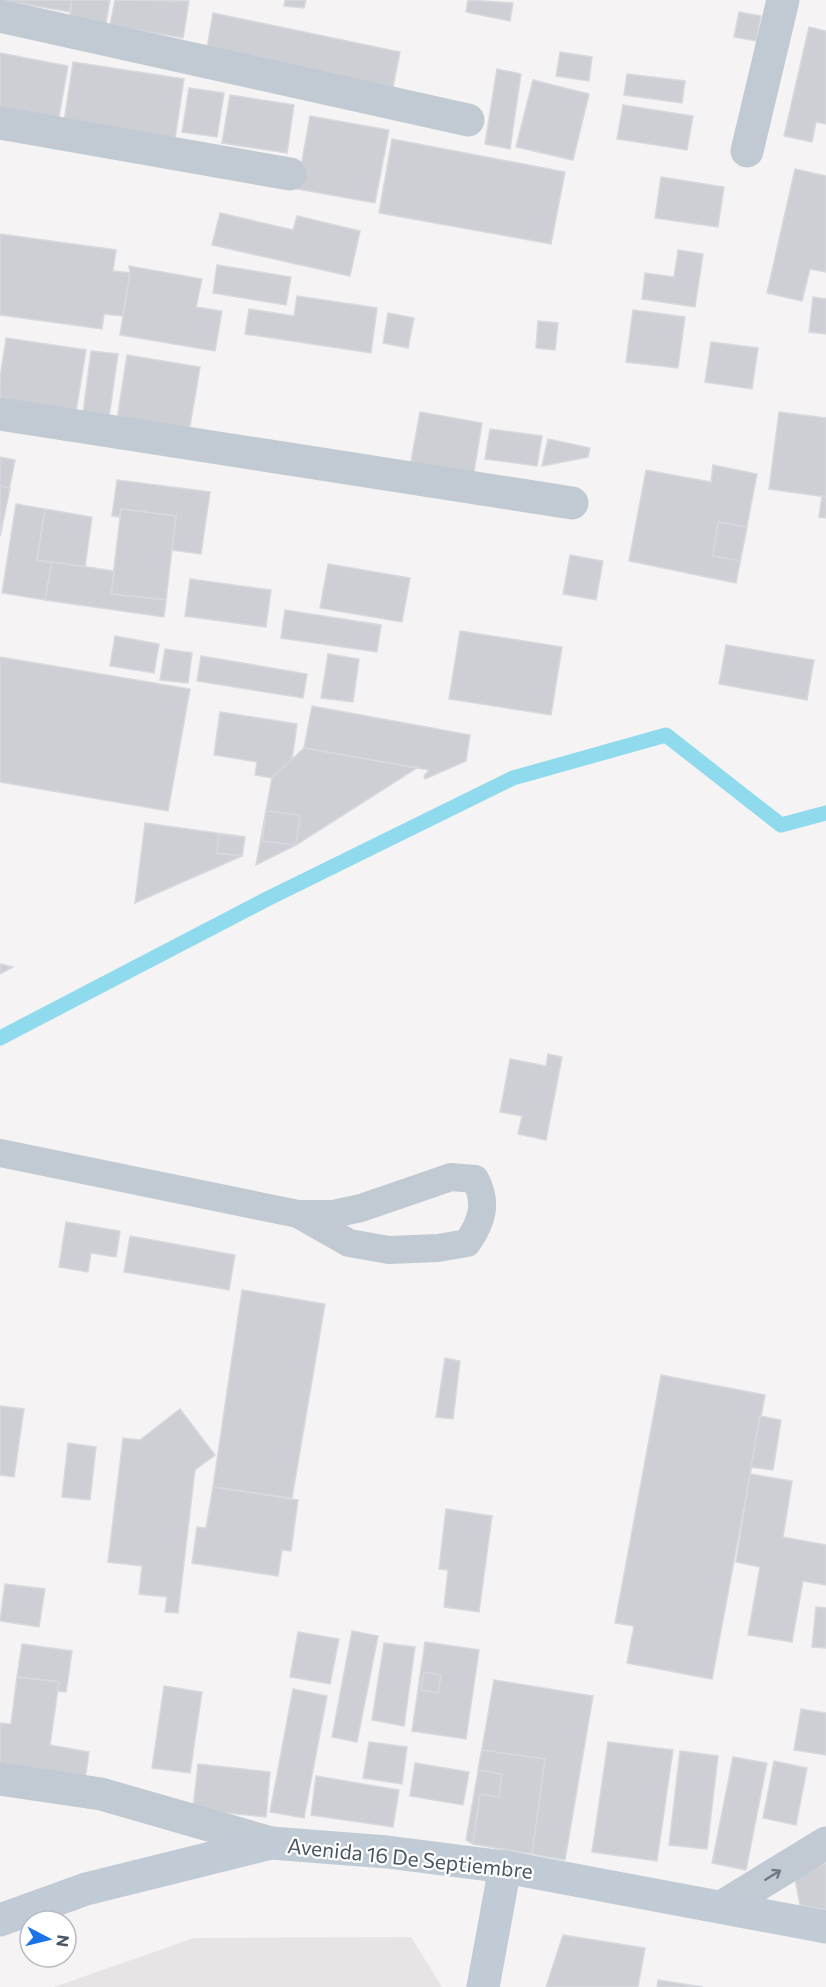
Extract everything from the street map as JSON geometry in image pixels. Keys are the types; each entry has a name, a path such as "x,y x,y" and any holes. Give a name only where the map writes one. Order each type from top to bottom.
{"main road":[{"name":"Avenida 16 De Septiembre","path":"0,1920 86,1889 271,1843 387,1852 505,1867 826,1927"},
{"path":"483,1987 505,1867"}],"street":[{"path":"747,152 783,0"},
{"path":"0,16 468,120"},
{"path":"0,123 290,174"},
{"path":"0,414 572,503"},
{"path":"0,1779 101,1794 271,1843"},
{"path":"723,1906 826,1843"}],"lane":[{"path":"0,1153 298,1214 333,1214 361,1208 451,1177 474,1179 483,1194 479,1226 467,1243 438,1248 389,1250 349,1243 298,1214"}],"shaded area":[{"path":"411,1937 442,1987 54,1987 194,1938"}],"building":[{"path":"0,0 72,0 70,12"},
{"path":"72,0 110,0 105,29 69,23"},
{"path":"115,0 189,1 183,38 110,25"},
{"path":"285,0 306,0 304,8 284,6"},
{"path":"468,0 513,3 510,21 466,12"},
{"path":"739,12 761,16 756,41 734,37"},
{"path":"213,13 400,52 393,87 207,48"},
{"path":"809,27 826,31 826,124 816,122 812,142 784,136"},
{"path":"560,52 592,57 589,81 556,76"},
{"path":"0,53 68,66 58,122 0,111"},
{"path":"73,62 184,79 175,139 64,122"},
{"path":"497,69 521,74 510,149 485,144"},
{"path":"627,74 685,81 682,103 624,95"},
{"path":"533,80 589,94 573,160 516,147"},
{"path":"189,88 224,93 217,137 182,132"},
{"path":"230,95 294,105 287,153 222,143"},
{"path":"623,105 693,116 687,150 617,139"},
{"path":"310,116 389,130 375,203 297,189"},
{"path":"392,139 565,172 551,244 379,213"},
{"path":"795,169 826,176 826,272 810,269 802,301 767,293"},
{"path":"661,177 724,187 718,227 655,218"},
{"path":"220,213 293,230 297,216 360,231 350,276 212,245"},
{"path":"0,234 116,250 113,271 130,273 123,316 104,314 102,329 0,315"},
{"path":"678,250 703,254 695,307 642,299 645,273 674,277"},
{"path":"217,265 291,277 286,305 213,293"},
{"path":"129,266 202,279 196,307 222,311 215,351 120,335 130,273"},
{"path":"297,296 377,308 371,353 245,334 249,309 294,316"},
{"path":"813,297 826,299 826,334 809,332"},
{"path":"633,310 685,317 678,368 626,362"},
{"path":"388,313 414,318 408,348 383,343"},
{"path":"538,321 558,323 555,350 536,348"},
{"path":"6,338 86,350 75,418 4,407 0,394 0,378"},
{"path":"711,342 758,348 752,389 705,382"},
{"path":"91,351 118,354 108,424 82,421"},
{"path":"127,355 200,367 189,432 117,420"},
{"path":"420,412 482,423 473,478 410,467"},
{"path":"779,412 826,418 826,497 769,489"},
{"path":"490,429 542,436 537,466 485,459"},
{"path":"548,439 590,448 588,457 542,466"},
{"path":"0,457 15,460 0,536"},
{"path":"713,465 757,474 736,583 629,561 646,470 711,482"},
{"path":"117,480 210,492 201,554 172,550 176,516 121,509 120,517 112,516"},
{"path":"0,486 10,488 0,536"},
{"path":"822,496 826,497 826,518 819,517"},
{"path":"16,504 45,509 37,560 52,562 45,600 2,593"},
{"path":"45,509 92,517 85,567 37,560"},
{"path":"121,509 176,516 166,600 111,594"},
{"path":"718,522 747,527 740,561 713,556"},
{"path":"570,555 603,561 596,600 563,594"},
{"path":"52,562 114,571 111,594 166,600 164,617 45,600"},
{"path":"328,564 410,578 402,622 320,608"},
{"path":"190,579 271,590 266,627 185,616"},
{"path":"285,610 381,625 377,652 281,638"},
{"path":"460,631 562,647 551,715 449,699"},
{"path":"115,636 159,644 154,673 110,666"},
{"path":"726,645 814,660 807,700 719,684"},
{"path":"165,649 192,653 188,683 160,680"},
{"path":"328,654 359,659 353,702 321,698"},
{"path":"201,656 307,674 303,698 197,681"},
{"path":"0,657 190,689 168,811 0,782"},
{"path":"312,706 470,735 466,761 425,779 424,776 429,770 304,748"},
{"path":"220,712 297,724 292,760 272,778 255,775 257,762 214,755"},
{"path":"304,748 417,768 296,845 256,865 272,778"},
{"path":"266,811 300,815 296,845 262,841"},
{"path":"145,823 245,837 242,856 135,903"},
{"path":"219,834 245,837 242,856 217,853"},
{"path":"0,964 13,967 0,974"},
{"path":"548,1054 562,1057 546,1140 518,1134 522,1116 500,1112 510,1059 546,1066"},
{"path":"66,1222 120,1231 116,1257 91,1253 88,1272 59,1267"},
{"path":"130,1236 235,1255 229,1290 124,1272"},
{"path":"242,1290 325,1304 292,1498 213,1487"},
{"path":"445,1358 460,1361 453,1419 436,1417"},
{"path":"661,1375 765,1395 712,1679 627,1663 634,1626 615,1623"},
{"path":"0,1406 24,1409 14,1477 0,1475"},
{"path":"180,1409 215,1455 195,1470 178,1613 165,1612 167,1597 139,1594 142,1566 108,1562 123,1438 140,1440"},
{"path":"760,1416 781,1420 773,1470 751,1467"},
{"path":"68,1443 96,1447 90,1500 62,1497"},
{"path":"750,1474 792,1481 783,1537 826,1545 826,1585 803,1581 792,1642 748,1635 760,1567 736,1562"},
{"path":"213,1487 298,1500 291,1551 282,1550 278,1576 192,1563 197,1527 206,1528"},
{"path":"446,1509 492,1516 479,1612 444,1607 448,1570 439,1569"},
{"path":"5,1584 45,1589 39,1627 0,1621"},
{"path":"816,1607 826,1608 826,1648 812,1647"},
{"path":"352,1631 378,1636 357,1742 332,1737"},
{"path":"298,1632 339,1639 330,1684 290,1677"},
{"path":"425,1642 479,1650 466,1739 412,1731"},
{"path":"384,1643 415,1647 404,1726 372,1720"},
{"path":"22,1644 72,1651 66,1692 58,1691 59,1682 17,1677"},
{"path":"424,1672 441,1675 438,1693 421,1690"},
{"path":"17,1677 59,1682 50,1745 89,1752 85,1780 0,1767 0,1723 11,1724"},
{"path":"494,1680 593,1696 565,1860 473,1844 466,1840"},
{"path":"164,1686 202,1692 190,1773 152,1768"},
{"path":"293,1689 327,1696 304,1818 270,1812"},
{"path":"801,1709 826,1713 826,1755 794,1750"},
{"path":"369,1742 407,1747 402,1784 363,1778"},
{"path":"608,1742 673,1750 657,1861 592,1852"},
{"path":"482,1750 545,1759 532,1854 473,1844 480,1794 499,1797 502,1774 478,1770"},
{"path":"680,1751 718,1756 707,1849 669,1845"},
{"path":"733,1757 767,1763 746,1870 712,1863"},
{"path":"774,1761 807,1768 796,1825 763,1818"},
{"path":"415,1763 469,1772 463,1805 410,1796"},
{"path":"198,1764 270,1772 266,1817 193,1809"},
{"path":"316,1776 399,1790 393,1827 311,1815"},
{"path":"826,1863 826,1910 800,1905 795,1879"},
{"path":"563,1935 645,1948 638,1987 546,1987"},
{"path":"658,1980 703,1987 657,1987"}],"waterway":[{"path":"0,1038 267,899 513,778 666,735 781,825 826,813"}]}
